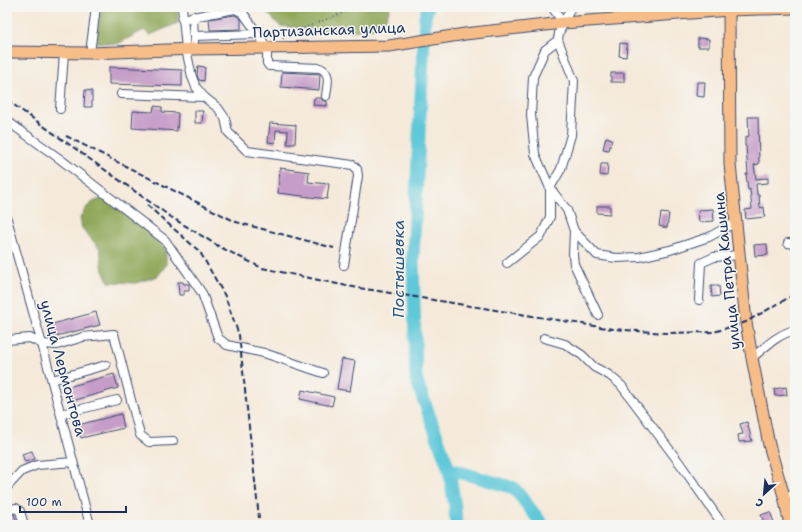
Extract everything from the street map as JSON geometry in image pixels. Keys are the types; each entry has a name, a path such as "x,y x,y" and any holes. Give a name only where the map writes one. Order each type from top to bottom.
{"main road":[{"name":"Партизанская улица","path":"7,52 90,53 190,49 389,46 465,34 563,23 724,8 795,8"},
{"name":"улица Петра Кашина","path":"724,8 730,164 746,322 769,445 789,495 790,525"}],"street":[{"path":"90,53 96,7"},
{"path":"182,7 182,19 190,49 192,77 196,87 204,97 218,108 225,118 228,132 247,151 353,164 357,169 358,176 344,265"},
{"path":"552,7 563,23"},
{"path":"507,263 541,236 550,217 550,188 561,169 571,135 574,81 558,40 563,23 571,7"},
{"path":"182,19 235,9 243,13 267,48 267,63 269,66 320,68 325,70 328,75 326,96"},
{"path":"190,49 194,36 193,16"},
{"path":"194,36 258,34"},
{"path":"558,40 545,50 533,77 531,116 535,154 550,188 567,210 574,231 574,264 598,315"},
{"path":"60,109 64,53"},
{"path":"121,94 204,97"},
{"path":"7,121 66,163 165,240 202,293 218,338 222,342 227,345 264,354 323,373"},
{"name":"улица Лермонтова","path":"7,219 9,231 52,380 90,525"},
{"path":"574,231 597,255 616,258 640,257 670,250 709,237 736,222"},
{"path":"699,300 701,262 714,257 740,255"},
{"path":"752,358 775,339 795,330"},
{"path":"7,340 30,338 42,344 57,345 83,337 114,334 140,435 149,442 173,441"},
{"path":"544,338 564,344 582,355 594,367 609,375 621,385 681,465 723,525"},
{"path":"52,380 106,365"},
{"path":"61,414 117,400"},
{"path":"7,487 22,471 37,465 73,462"},
{"path":"7,510 16,508 20,511 24,525"}],"path":[{"path":"281,48 283,38 286,35 358,7"}],"green space":[{"path":"101,7 148,7 165,11 166,7 177,7 178,23 150,35 144,30 117,44 96,42"},
{"path":"262,7 390,7 382,24 374,28 333,31 280,26"},
{"path":"582,7 683,7 587,11"},
{"path":"103,198 143,227 166,249 166,265 158,276 136,283 109,282 103,271 100,249 82,228 80,218 86,208 93,202"}],"building":[{"path":"235,15 241,19 241,29 210,30 209,19"},
{"path":"698,38 709,39 709,47 698,47"},
{"path":"620,43 627,44 626,57 619,56"},
{"path":"198,66 205,67 204,81 199,80 197,75"},
{"path":"109,67 182,70 182,86 109,84"},
{"path":"282,72 320,74 319,90 281,87"},
{"path":"611,73 624,73 624,82 611,82"},
{"path":"697,82 705,82 704,97 696,96"},
{"path":"85,90 92,91 92,107 84,107"},
{"path":"314,98 321,98 323,101 327,101 327,106 313,105"},
{"path":"154,106 162,107 162,112 178,113 177,131 132,128 133,111 153,112"},
{"path":"195,111 203,111 202,123 195,123"},
{"path":"748,117 758,117 759,164 754,165 756,179 768,178 768,183 756,184 760,208 764,207 765,217 746,219 745,210 752,209 750,189 748,190 746,174 748,174 745,137 749,136"},
{"path":"270,123 296,125 295,144 287,144 288,131 276,130 275,143 268,142"},
{"path":"606,137 612,139 609,150 603,149"},
{"path":"601,164 608,164 607,176 600,175"},
{"path":"280,168 309,172 308,182 329,184 327,199 278,193"},
{"path":"597,206 610,206 610,214 597,213"},
{"path":"713,209 714,221 699,222 698,210"},
{"path":"661,213 669,214 667,228 659,226"},
{"path":"767,244 768,255 755,256 754,245"},
{"path":"178,282 189,284 189,291 184,291 184,295 179,295"},
{"path":"711,286 719,286 720,296 712,297"},
{"path":"96,312 100,325 52,337 49,325"},
{"path":"342,359 355,361 350,391 337,389"},
{"path":"114,374 118,388 72,401 68,387"},
{"path":"786,387 787,395 775,396 774,389"},
{"path":"302,390 334,397 332,406 300,399"},
{"path":"121,414 124,428 81,438 78,425"},
{"path":"747,422 752,441 739,442 738,435 743,434 740,424"},
{"path":"32,451 35,459 25,462 22,454"},
{"path":"770,512 774,522 765,525 761,515"},
{"path":"14,514 18,525 7,525 7,515"}],"waterway":[{"name":"Постышевка","path":"428,7 425,17 413,259 416,379 449,469 455,507 456,525"},
{"path":"449,469 514,488 543,525"}],"railway":[{"path":"7,100 171,217 220,247 262,268 347,286 613,329 665,333 714,332 746,322 795,294"},
{"path":"66,136 236,222 334,248"},
{"path":"147,205 200,252 225,296 239,335 259,518"}]}
